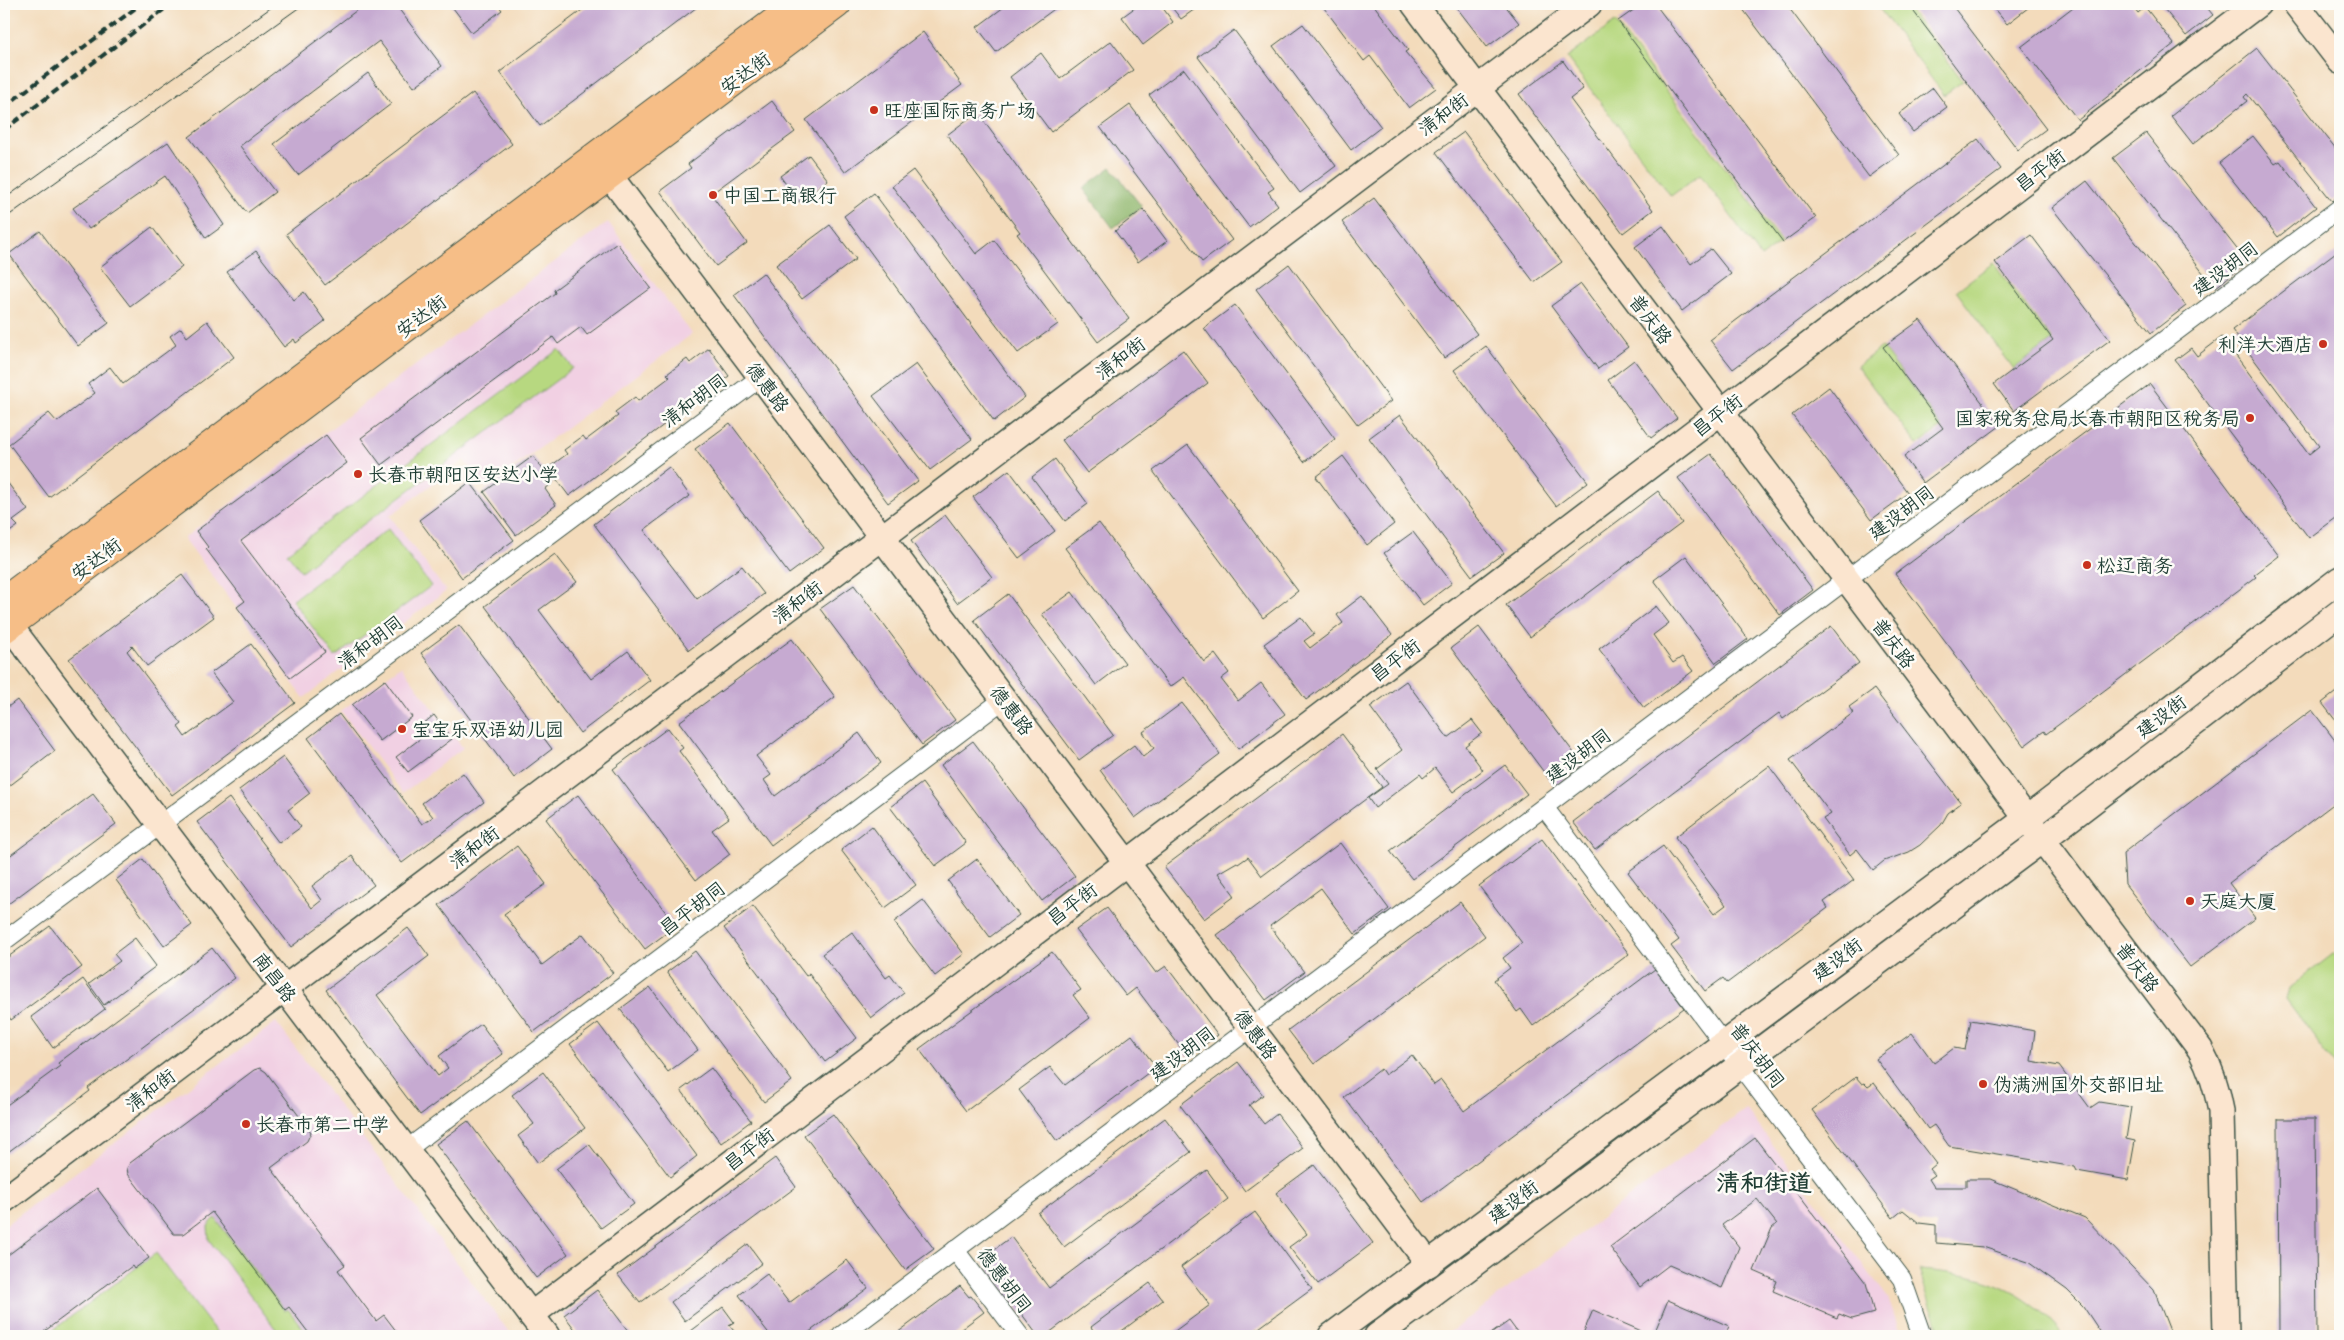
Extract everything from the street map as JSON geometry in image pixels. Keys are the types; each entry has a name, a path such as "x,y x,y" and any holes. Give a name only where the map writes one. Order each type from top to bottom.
{"main road":[{"name":"安达街","path":"5,618 602,166 798,4"},
{"name":"安达街","path":"602,166 837,4"}],"street":[{"name":"普庆路","path":"1414,4 2200,1049 2214,1078 2222,1111 2226,1336"},
{"name":"清和街","path":"4,1200 1589,4"},
{"name":"昌平街","path":"531,1315 2258,4"},
{"path":"2296,4 2340,61"},
{"name":"德惠路","path":"602,166 1429,1264"},
{"name":"建设胡同","path":"841,1336 2340,208"},
{"name":"清和胡同","path":"4,942 761,377"},
{"name":"建设街","path":"1332,1336 2026,818 2340,579"},
{"name":"建设街","path":"1377,1336 2042,840 2340,612"},
{"name":"南昌路","path":"5,618 547,1336"},
{"name":"昌平胡同","path":"406,1150 1004,699"},
{"name":"普庆胡同","path":"1544,807 1902,1279 1922,1336"},
{"name":"德惠胡同","path":"955,1250 1020,1336"}],"shaded area":[{"name":"长春市朝阳区安达小学","path":"608,222 692,334 486,488 464,460 390,516 446,591 304,698 184,538"},
{"name":"宝宝乐双语幼儿园","path":"401,666 463,748 403,793 341,711"},
{"name":"长春市第二中学","path":"276,1022 512,1336 4,1336 4,1226"},
{"path":"1746,1109 1888,1298 1901,1336 1445,1336"}],"green space":[{"path":"1876,4 1905,4 1963,81 1944,95"},
{"path":"1615,22 1781,242 1761,257 1700,174 1671,196 1567,58"},
{"path":"1111,167 1142,207 1113,228 1083,188"},
{"path":"1993,263 2052,340 2014,369 1956,291"},
{"path":"1882,347 1942,427 1917,445 1857,366"},
{"path":"559,349 573,368 301,571 287,553"},
{"path":"388,529 431,586 335,657 292,600"},
{"path":"2340,953 2340,1072 2286,1000 2289,988 2333,954"},
{"path":"215,1218 285,1311 288,1309 309,1336 281,1336 209,1240 208,1226"},
{"path":"156,1253 219,1336 45,1336"},
{"path":"1919,1270 1962,1275 2000,1286 2033,1306 2049,1319 2064,1336 1941,1336"}],"building":[{"path":"365,4 395,4 442,66 414,87 379,41 240,146 275,192 247,213 189,137"},
{"path":"450,4 497,4 502,10 472,33"},
{"path":"590,4 701,4 540,126 500,72"},
{"path":"1008,4 1061,4 996,52 977,27"},
{"path":"1140,4 1160,4 1173,22 1143,45 1122,17"},
{"path":"1169,4 1202,4 1181,19"},
{"path":"1321,4 1373,4 1408,50 1405,52 1436,88 1409,108 1370,56 1364,61"},
{"path":"1454,4 1504,4 1519,23 1487,47"},
{"path":"1642,4 1655,4 1816,218 1783,242 1618,21"},
{"path":"1739,4 1786,4 1899,155 1869,177"},
{"path":"1908,4 1951,4 2046,129 2018,150"},
{"path":"1990,4 2033,4 2007,24"},
{"path":"2077,4 2131,4 2138,13 2145,7 2174,44 2078,120 2021,47"},
{"path":"2160,4 2204,4 2213,15 2186,36"},
{"path":"1303,24 1381,127 1351,150 1273,46"},
{"path":"1234,30 1336,166 1300,193 1198,57"},
{"name":"旺座国际商务广场","path":"923,32 962,85 845,172 806,120"},
{"path":"1111,41 1133,70 1051,132 1010,77 1041,53 1060,79"},
{"path":"2257,48 2340,154 2340,194 2332,201 2247,94 2244,97 2247,101 2193,144 2171,116"},
{"path":"1563,61 1583,89 1570,99 1653,210 1623,233 1519,94"},
{"path":"1184,69 1274,188 1268,192 1278,205 1249,227 1149,95"},
{"path":"368,73 391,104 298,175 274,144"},
{"path":"1933,88 1947,107 1913,132 1899,114"},
{"path":"473,93 512,144 325,285 286,234"},
{"path":"772,101 795,132 711,194 747,243 716,266 660,191 691,168 688,164"},
{"path":"1130,105 1232,240 1202,262 1100,127"},
{"path":"977,112 1129,319 1098,342 1017,234 1020,232 947,135"},
{"path":"1464,132 1562,262 1534,282 1436,152"},
{"path":"2146,133 2247,262 2215,288 2113,158"},
{"path":"2253,136 2275,164 2280,161 2316,207 2278,237 2219,163"},
{"path":"1978,139 2001,169 1733,369 1710,340"},
{"path":"168,142 224,225 206,238 165,176 89,229 73,208"},
{"path":"809,155 828,180 799,202 780,176"},
{"path":"913,170 976,254 994,240 1058,324 1018,353 892,186"},
{"path":"2087,181 2186,306 2151,333 2052,208"},
{"path":"874,193 1025,397 994,421 844,216"},
{"path":"1374,198 1477,334 1444,358 1342,222"},
{"path":"1143,209 1167,241 1138,262 1115,231"},
{"path":"830,225 856,259 802,299 776,265"},
{"path":"1663,226 1691,264 1711,249 1731,274 1682,311 1635,247"},
{"path":"152,227 182,267 130,306 100,267"},
{"path":"40,231 109,323 78,346 9,254"},
{"path":"2031,235 2110,340 2014,411 1994,384 2053,340 1995,262"},
{"path":"617,243 651,288 587,335 581,327 558,344 553,337 381,465 361,438 555,293 554,290"},
{"name":"国家税务总局长春市朝阳区税务局","path":"2340,249 2340,515 2309,538 2175,360 2191,348 2197,356 2222,337 2309,454 2319,446 2232,330"},
{"path":"256,251 294,300 304,292 325,321 296,343 294,339 284,347 227,272"},
{"path":"1289,264 1391,401 1358,425 1256,289"},
{"path":"763,273 918,481 888,503 734,295"},
{"path":"1581,284 1628,347 1598,369 1551,306"},
{"path":"1235,305 1335,439 1304,462 1204,328"},
{"path":"1920,320 2000,426 1923,483 1904,457 1943,428 1883,347"},
{"path":"207,321 234,357 49,497 9,444 49,413 57,422 95,393 88,384 110,367 123,384 176,345 170,336 181,328 187,337"},
{"path":"1486,346 1588,482 1556,506 1454,370"},
{"path":"709,348 729,376 569,496 548,468 567,454 564,450 583,436 586,440 618,416 615,412 635,397 638,401 670,377 667,374 687,359 690,363"},
{"path":"1183,350 1208,383 1087,473 1062,440"},
{"path":"1634,360 1677,418 1651,438 1608,380"},
{"path":"916,364 972,439 930,470 873,396"},
{"name":"松辽商务","path":"2150,384 2279,556 2254,575 2256,577 2046,734 2044,731 2024,746 1895,574"},
{"path":"1829,387 1908,493 1871,520 1792,415"},
{"path":"1400,415 1504,553 1472,576 1369,438"},
{"path":"730,423 824,548 789,574 695,449"},
{"path":"326,435 347,463 241,541 325,652 290,678 237,607 245,601 206,549 208,547 196,531"},
{"path":"1188,445 1298,591 1263,618 1153,471"},
{"path":"1711,454 1813,590 1780,615 1678,478"},
{"path":"533,456 553,483 545,489 556,505 516,535 484,492"},
{"path":"1343,456 1394,524 1367,545 1316,477"},
{"path":"1055,459 1088,504 1065,521 1032,477"},
{"path":"669,467 690,496 644,530 697,599 742,566 764,594 689,650 594,524"},
{"path":"1009,470 1055,531 1019,558 973,497"},
{"path":"4,478 28,510 13,521 18,526 4,536"},
{"path":"470,482 514,540 462,578 419,520"},
{"path":"1658,491 1682,523 1530,637 1506,605"},
{"path":"945,515 992,577 957,603 911,541"},
{"path":"1099,523 1204,662 1215,654 1229,673 1221,679 1238,701 1261,683 1285,714 1238,749 1184,677 1170,687 1065,548"},
{"path":"1413,532 1452,583 1423,605 1384,553"},
{"path":"555,554 577,582 539,610 591,679 628,651 650,680 580,733 485,606"},
{"path":"1686,556 1748,639 1716,663 1654,580"},
{"path":"182,575 214,617 147,666 132,646 127,651 182,724 178,727 185,737 233,702 211,673 251,644 295,703 172,795 69,659"},
{"path":"854,585 955,720 922,745 820,609"},
{"path":"1072,592 1125,663 1096,685 1042,614"},
{"path":"1008,594 1113,735 1079,760 974,620"},
{"path":"1362,596 1392,635 1306,700 1264,644 1301,617 1314,634 1304,641 1310,648 1343,623 1337,615"},
{"path":"1656,606 1669,623 1653,635 1673,663 1682,657 1693,671 1644,708 1599,649"},
{"path":"459,625 552,749 514,778 421,653"},
{"path":"1831,626 1859,663 1783,719 1779,713 1595,850 1573,822"},
{"path":"1479,627 1583,765 1555,787 1451,648"},
{"path":"792,639 835,697 756,756 771,775 764,780 775,796 859,733 881,763 771,845 679,722"},
{"path":"385,680 412,717 380,741 352,705"},
{"path":"1406,681 1448,738 1472,720 1482,733 1465,746 1483,770 1453,792 1435,768 1423,778 1420,774 1375,808 1368,798 1388,784 1377,769 1402,750 1370,707"},
{"path":"1874,689 1961,803 1948,813 1941,825 1920,845 1909,852 1884,861 1873,870 1857,849 1850,855 1823,819 1831,814 1790,760 1853,713 1849,707"},
{"path":"2340,689 2340,726 2322,703"},
{"path":"17,700 55,751 4,790 4,710"},
{"path":"1182,703 1220,754 1135,818 1100,770 1134,745 1143,757 1154,748 1143,732"},
{"path":"2312,710 2340,747 2340,799 2229,883 2255,918 2190,967 2125,884 2123,853"},
{"path":"339,714 422,824 433,817 422,803 463,773 484,802 402,863 308,738"},
{"path":"434,715 452,739 408,772 396,757 429,732 423,724"},
{"path":"668,728 683,748 679,751 729,818 712,830 730,854 696,880 613,769"},
{"path":"1342,734 1382,787 1262,876 1248,857 1218,873 1235,896 1204,919 1164,867"},
{"path":"973,741 1075,876 1042,901 941,765"},
{"path":"283,757 310,793 288,810 301,827 279,843 239,790"},
{"path":"1505,765 1527,794 1412,879 1390,851"},
{"path":"1769,766 1854,880 1824,902 1828,908 1727,983 1723,978 1705,991 1671,946 1679,940 1628,872 1663,846 1714,914 1726,905 1675,837"},
{"path":"922,783 966,843 935,866 890,807"},
{"path":"93,794 116,824 4,907 4,860"},
{"path":"578,795 676,926 645,949 546,819"},
{"path":"229,798 312,908 322,900 312,886 352,856 374,885 291,947 197,822"},
{"path":"872,826 916,885 885,908 841,850"},
{"path":"1542,839 1629,954 1533,1026 1521,1009 1517,1012 1494,980 1510,968 1503,958 1522,943 1479,886"},
{"path":"1340,843 1389,909 1355,934 1321,888 1270,926 1304,972 1266,1000 1217,935"},
{"path":"517,846 546,884 504,914 542,965 583,934 613,973 534,1032 439,905"},
{"path":"143,859 192,925 164,946 116,880"},
{"path":"977,859 1019,915 990,937 948,881"},
{"path":"923,900 964,954 935,976 894,922"},
{"path":"1460,902 1485,936 1314,1064 1288,1030"},
{"path":"753,906 806,976 809,974 857,1038 825,1062 724,928"},
{"path":"1107,908 1156,973 1166,966 1218,1035 1188,1057 1136,988 1126,996 1076,930"},
{"path":"50,926 82,967 11,1020 4,1009 4,960"},
{"path":"408,928 429,956 377,995 438,1076 448,1068 439,1056 481,1024 503,1054 420,1115 326,990"},
{"path":"852,932 886,978 890,975 904,993 871,1018 822,954"},
{"path":"135,938 156,966 104,1005 89,984 120,961 114,954"},
{"path":"212,948 235,978 88,1088 90,1091 4,1155 4,1107 60,1066 58,1063"},
{"path":"695,951 792,1081 764,1102 667,972"},
{"path":"1052,952 1081,990 1073,995 1090,1018 966,1111 919,1049"},
{"path":"1655,969 1684,1008 1423,1202 1344,1097 1381,1069 1385,1075 1412,1055 1434,1085 1441,1080 1464,1111"},
{"path":"83,979 105,1009 53,1048 31,1017"},
{"path":"650,987 698,1050 668,1072 620,1009"},
{"name":"伪满洲国外交部旧址","path":"1971,1020 2035,1031 2031,1061 2059,1066 2090,1108 2099,1102 2131,1107 2126,1139 2135,1141 2128,1180 2077,1171 2075,1167 1949,1146 1934,1125 1928,1129 1876,1059 1912,1033 1934,1063 1954,1048 1965,1050"},
{"path":"598,1023 697,1156 670,1177 570,1044"},
{"path":"1132,1035 1156,1067 1057,1141 1019,1090 1050,1067 1065,1085"},
{"path":"1238,1062 1263,1095 1249,1105 1264,1124 1277,1114 1303,1148 1245,1191 1180,1105"},
{"path":"260,1068 266,1072 311,1132 307,1141 271,1168 345,1265 338,1270 376,1321 384,1315 400,1336 311,1336 289,1307 285,1310 212,1212 183,1234 174,1234 128,1174 127,1168 130,1163 254,1070"},
{"path":"711,1068 751,1121 721,1143 681,1090"},
{"path":"543,1072 585,1128 538,1163 518,1136 534,1124 512,1095"},
{"path":"1856,1077 1862,1084 1864,1083 1868,1087 1874,1083 1936,1164 1930,1169 1935,1175 1929,1179 1934,1187 1966,1187 1966,1179 1990,1179 2085,1218 2154,1290 2172,1336 2103,1336 2083,1306 2067,1290 2028,1262 1983,1247 1936,1243 1936,1225 1919,1223 1903,1210 1893,1218 1812,1110"},
{"path":"833,1114 934,1249 905,1270 804,1135"},
{"path":"1165,1118 1191,1152 1064,1247 1038,1213"},
{"path":"2278,1119 2315,1119 2317,1336 2279,1336"},
{"path":"468,1121 568,1254 536,1278 436,1144"},
{"path":"1755,1138 1866,1283 1874,1313 1852,1319 1839,1314 1837,1318 1773,1291 1777,1281 1754,1271 1772,1228 1777,1224 1757,1199 1722,1225 1739,1247 1722,1288 1669,1265 1640,1287 1610,1247"},
{"path":"589,1144 634,1204 601,1228 556,1169"},
{"path":"775,1158 796,1187 640,1303 618,1275"},
{"path":"1314,1165 1373,1243 1318,1284 1289,1247 1307,1234 1276,1193"},
{"path":"1207,1170 1228,1199 1045,1336 1038,1336 981,1259 1011,1237 1049,1288"},
{"path":"97,1188 149,1258 134,1269 132,1266 38,1336 4,1336 4,1258"},
{"path":"1255,1212 1312,1289 1248,1336 1168,1336 1210,1305 1181,1267"},
{"path":"748,1244 762,1263 685,1321 671,1302"},
{"path":"847,1260 868,1288 804,1336 771,1336 739,1295 767,1274 789,1303"},
{"path":"1150,1283 1163,1300 1115,1336 1097,1336 1091,1327"},
{"path":"960,1286 984,1312 952,1336 893,1336"},
{"path":"597,1290 632,1336 580,1336 564,1315"},
{"path":"1668,1300 1729,1326 1725,1336 1653,1336"},
{"path":"723,1307 734,1322 729,1325 738,1336 696,1336 691,1331"},
{"path":"1593,1310 1653,1336 1582,1336"},
{"path":"1509,1321 1520,1336 1488,1336"}],"tram line":[{"path":"4,199 276,4"},
{"path":"4,219 304,4"}],"railway":[{"path":"4,107 141,4"},
{"path":"4,130 171,4"}],"place":[{"name":"旺座国际商务广场","path":"874,110"},
{"name":"中国工商银行","path":"713,195"},
{"name":"利洋大酒店","path":"2323,344"},
{"name":"国家税务总局长春市朝阳区税务局","path":"2250,418"},
{"name":"长春市朝阳区安达小学","path":"358,474"},
{"name":"松辽商务","path":"2087,565"},
{"name":"宝宝乐双语幼儿园","path":"402,729"},
{"name":"天庭大厦","path":"2190,901"},
{"name":"伪满洲国外交部旧址","path":"1983,1084"},
{"name":"长春市第二中学","path":"246,1124"}],"district":[{"name":"清和街道","path":"1764,1183"}]}
